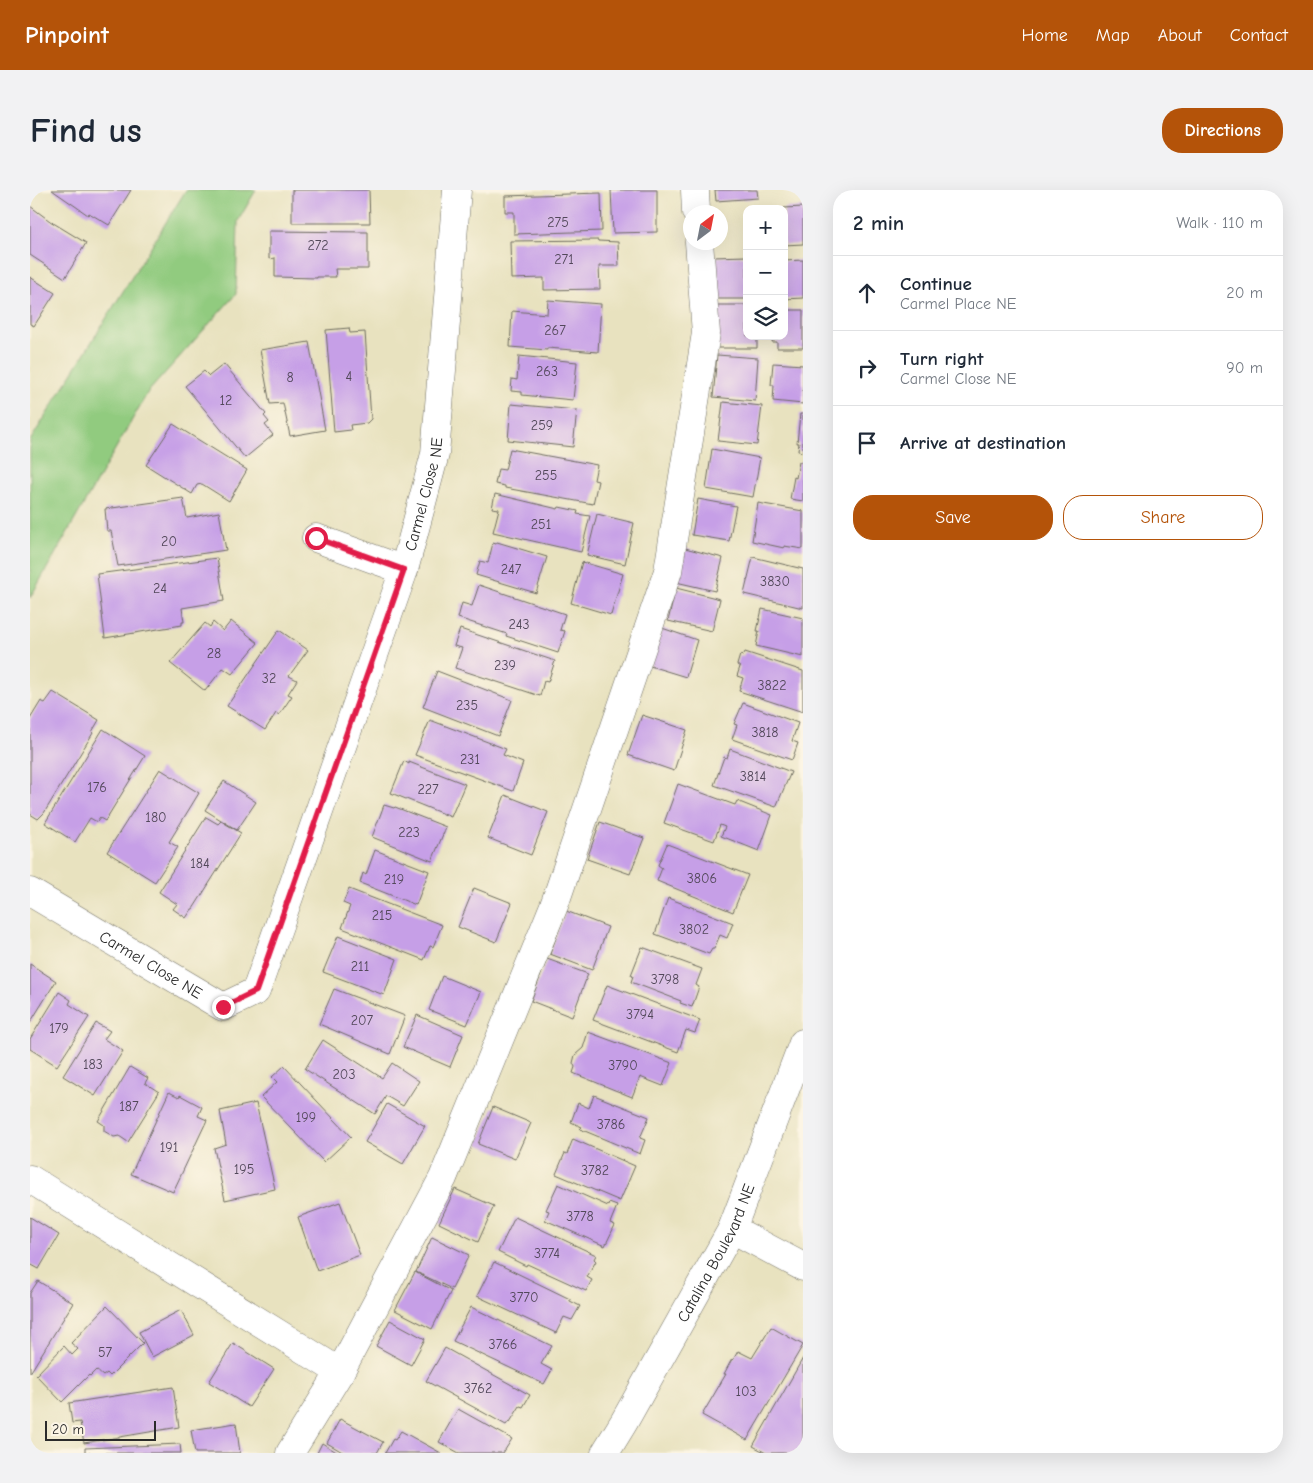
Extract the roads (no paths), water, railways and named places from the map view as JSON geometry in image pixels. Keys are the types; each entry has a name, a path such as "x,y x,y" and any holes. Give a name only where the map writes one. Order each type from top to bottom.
{"street":[{"name":"Carmel Close NE","path":"30,892 223,1007 256,991 404,570 435,454 457,190"},
{"path":"695,190 696,205"},
{"path":"290,1453 340,1372 444,1178 555,903 668,571 706,333 700,250"},
{"path":"316,538 404,570"},
{"name":"Catalina Boulevard NE","path":"605,1453 629,1414 732,1229 803,1043"},
{"path":"30,1179 340,1372"},
{"path":"732,1229 803,1268"}]}
